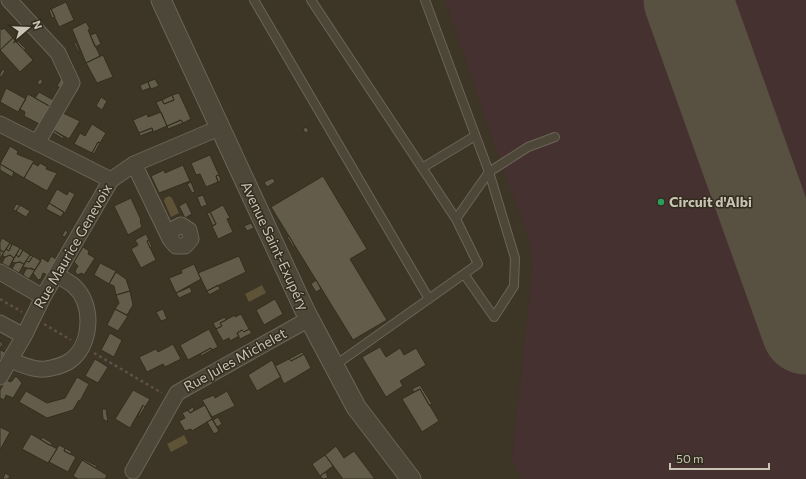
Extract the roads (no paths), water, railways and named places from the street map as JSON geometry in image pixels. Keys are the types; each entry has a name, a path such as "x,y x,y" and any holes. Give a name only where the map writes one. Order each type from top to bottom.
{"street":[{"path":"8,0 58,54 72,83 37,143"},
{"name":"Avenue Saint-Exupéry","path":"161,0 219,128 309,319 356,407 411,479"},
{"path":"0,124 110,180"},
{"name":"Rue Maurice Genevoix","path":"0,377 24,336 43,297 110,180 134,164 219,128"},
{"path":"134,164 170,239"},
{"path":"0,272 43,297"},
{"path":"10,360 31,368 50,369 71,361 82,346 89,324 85,303 74,287 56,275"},
{"name":"Rue Jules Michelet","path":"132,471 177,393 309,319"},
{"path":"0,323 24,336"}],"lane":[{"path":"254,0 428,299"},
{"path":"311,0 456,219 478,264 334,366"},
{"path":"425,0 489,172 515,258 514,286 494,317 464,274"},
{"path":"422,168 476,136"},
{"path":"456,219 489,172 528,148 556,137"}],"place":[{"name":"Circuit d'Albi","path":"661,202"}]}
